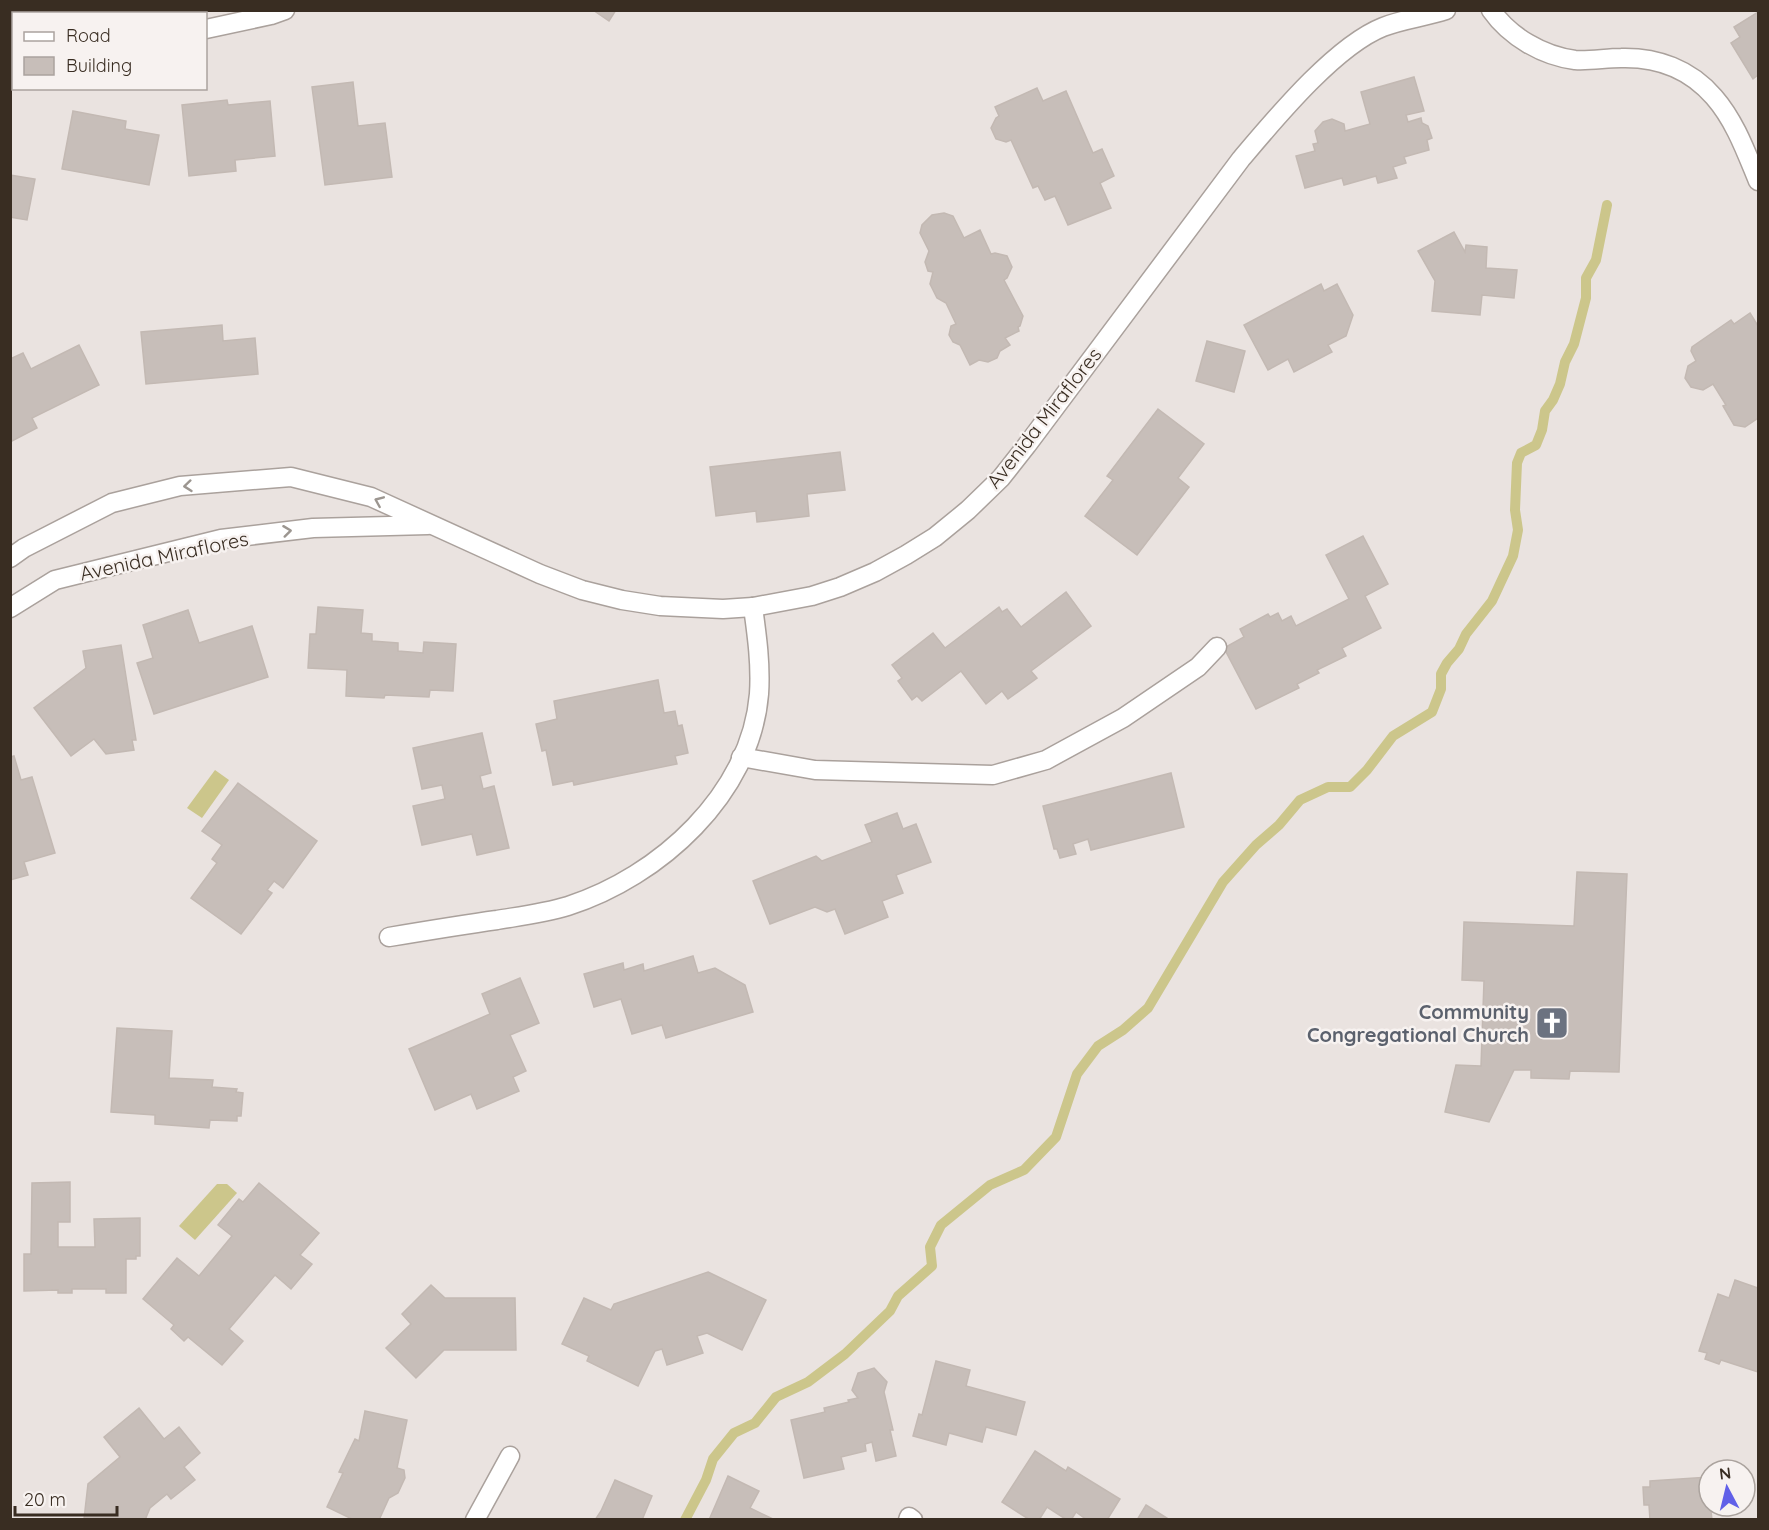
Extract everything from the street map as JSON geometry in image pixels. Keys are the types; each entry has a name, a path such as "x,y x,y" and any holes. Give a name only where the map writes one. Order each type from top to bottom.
{"street":[{"path":"207,29 285,10"},
{"name":"Avenida Miraflores","path":"10,558 24,548 112,502 180,486 291,477 371,497 540,574 582,590 622,600 689,608 753,607 812,596 840,587 875,572 934,537 968,510 1000,478 1027,446 1241,159 1268,126 1327,66 1362,38 1384,27 1446,10"},
{"path":"1491,10 1508,29 1525,42 1560,57 1578,60 1642,58 1661,61 1681,70 1713,95 1725,111 1758,181"},
{"name":"Avenida Miraflores","path":"10,608 55,580 221,539 313,528 433,525"},
{"path":"389,937 537,913 598,896 624,883 670,850 689,832 721,792 741,757 750,731 759,694 758,647 753,607"},
{"path":"741,757 815,770 993,775 1046,760 1123,718 1198,667 1216,647"},
{"path":"476,1520 510,1456"},
{"path":"908,1520 909,1517 913,1520"}],"shaded area":[{"path":"215,770 229,780 202,818 187,808"},
{"path":"217,1184 227,1184 237,1193 195,1240 179,1226"}],"building":[{"path":"593,10 616,10 609,21"},
{"path":"1758,12 1758,75 1753,79 1731,43 1740,37 1734,27"},
{"path":"1414,77 1424,111 1406,115 1408,122 1421,118 1422,123 1428,126 1432,138 1427,140 1429,150 1404,157 1406,163 1393,167 1397,178 1378,183 1376,176 1344,185 1342,178 1305,188 1296,156 1315,151 1313,144 1318,143 1315,131 1323,122 1332,119 1344,124 1345,131 1370,124 1361,92"},
{"path":"353,82 358,126 385,123 392,177 325,185 312,87"},
{"path":"1037,88 1043,101 1066,91 1093,153 1102,149 1114,176 1100,183 1111,208 1068,225 1055,196 1045,200 1038,186 1033,188 1011,140 1006,142 996,139 991,128 999,116 995,107"},
{"path":"227,100 228,105 270,101 275,156 235,160 236,171 189,176 182,105"},
{"path":"73,111 126,121 125,129 159,135 149,185 62,169"},
{"path":"10,175 35,179 27,220 10,217"},
{"path":"944,213 953,216 964,238 980,230 991,254 1007,256 1012,267 1004,280 1023,316 1018,327 1019,331 1005,338 1010,345 1000,351 997,358 988,362 979,360 970,365 960,345 953,342 949,335 951,326 956,324 946,303 937,298 930,284 933,272 928,271 925,262 929,251 920,233 922,225 932,215"},
{"path":"1454,232 1465,252 1466,245 1487,247 1486,268 1517,270 1514,298 1482,295 1480,315 1432,311 1435,281 1418,251"},
{"path":"1321,284 1324,291 1337,284 1353,315 1346,336 1328,345 1332,352 1294,372 1288,359 1268,370 1244,325"},
{"path":"1750,313 1758,326 1758,418 1745,427 1734,425 1723,406 1726,405 1713,384 1703,390 1691,387 1685,378 1688,366 1696,361 1691,351 1692,347 1731,320 1734,324"},
{"path":"222,325 223,341 255,338 258,374 146,384 141,332"},
{"path":"1207,341 1245,351 1234,392 1196,381"},
{"path":"79,345 99,385 32,418 37,428 10,442 10,359 23,353 31,369"},
{"path":"1158,409 1204,444 1178,478 1189,487 1137,555 1085,516 1113,480 1107,476"},
{"path":"840,452 845,490 807,494 809,516 757,522 756,511 716,516 710,467"},
{"path":"1363,536 1388,584 1365,596 1381,628 1342,648 1346,656 1317,670 1319,673 1297,684 1299,688 1256,709 1224,648 1244,637 1240,629 1268,614 1270,617 1278,613 1282,621 1291,616 1296,626 1349,599 1326,555"},
{"path":"1066,592 1091,626 1031,671 1037,678 1008,699 1002,691 986,704 961,671 922,701 917,696 912,700 898,681 902,678 892,665 933,633 945,648 999,607 1002,612 1007,609 1021,627"},
{"path":"318,607 363,610 361,633 372,634 372,641 398,643 398,651 423,653 424,642 456,644 453,691 430,690 429,697 346,696 347,670 308,668 310,634 316,634"},
{"path":"188,610 199,643 252,626 268,677 154,714 137,663 153,658 143,625"},
{"path":"121,645 136,740 132,740 134,750 106,754 94,739 71,756 34,708 86,668 83,651"},
{"path":"658,680 664,713 675,711 678,726 682,725 688,753 675,756 677,764 574,785 573,781 553,785 546,750 542,751 536,724 557,719 554,701"},
{"path":"482,733 491,773 480,776 483,789 494,786 509,848 477,855 472,834 422,845 413,806 445,799 442,785 422,789 413,748"},
{"path":"14,756 21,780 32,777 55,853 24,862 28,875 10,880 10,757"},
{"path":"1171,773 1184,827 1091,850 1088,839 1073,844 1076,854 1060,858 1057,849 1054,849 1043,806"},
{"path":"238,783 317,841 283,888 274,881 267,890 272,893 241,934 191,898 217,863 212,859 222,845 202,831"},
{"path":"897,813 903,829 916,824 931,862 896,875 903,893 882,901 888,917 845,934 835,909 827,912 815,907 770,924 753,881 816,856 822,861 872,842 865,825"},
{"name":"Community Congregational Church","path":"1577,872 1627,874 1619,1072 1570,1071 1569,1079 1531,1078 1531,1070 1514,1070 1489,1122 1445,1112 1456,1065 1481,1066 1484,981 1462,980 1464,922 1574,926"},
{"path":"693,956 698,973 715,968 745,985 753,1012 666,1038 662,1025 632,1034 621,999 594,1007 584,974 623,963 624,970 643,964 644,971"},
{"path":"520,978 539,1023 510,1035 526,1071 513,1077 519,1091 477,1109 471,1094 435,1110 409,1049 490,1014 482,994"},
{"path":"117,1028 172,1031 169,1078 213,1080 212,1087 237,1089 236,1092 243,1093 241,1116 237,1116 237,1121 210,1120 209,1128 155,1124 155,1115 111,1112"},
{"path":"70,1182 70,1222 58,1222 58,1247 95,1247 94,1219 140,1218 140,1256 136,1256 136,1259 126,1259 126,1293 106,1293 106,1289 72,1289 72,1293 58,1293 58,1290 24,1291 24,1254 31,1254 32,1183"},
{"path":"259,1183 319,1233 300,1255 312,1264 291,1289 275,1275 229,1329 243,1341 222,1365 188,1337 184,1341 171,1329 174,1325 143,1299 177,1258 199,1276 232,1236 218,1225 239,1199 243,1202"},
{"path":"708,1272 766,1300 742,1350 707,1333 697,1336 703,1353 667,1365 662,1349 655,1351 638,1386 587,1361 589,1356 562,1344 584,1298 611,1310 614,1304"},
{"path":"1735,1280 1758,1288 1758,1372 1721,1360 1719,1364 1705,1359 1707,1353 1699,1351 1718,1294 1729,1298"},
{"path":"431,1285 445,1298 515,1298 516,1350 444,1350 416,1378 386,1348 411,1324 402,1314"},
{"path":"936,1361 970,1370 966,1386 1025,1402 1016,1435 986,1427 982,1442 949,1433 946,1445 913,1436 919,1414 922,1415"},
{"path":"874,1368 887,1382 884,1392 893,1430 890,1430 896,1456 876,1461 872,1442 865,1444 866,1451 841,1457 844,1469 804,1478 791,1420 825,1412 824,1408 858,1398 852,1390 858,1373"},
{"path":"139,1408 164,1439 179,1427 200,1453 184,1467 195,1480 171,1499 167,1494 150,1508 145,1520 80,1520 84,1519 88,1484 120,1457 104,1437"},
{"path":"365,1411 407,1420 397,1468 404,1470 405,1478 398,1493 389,1498 379,1520 354,1520 327,1507 343,1473 339,1472 355,1439 359,1441"},
{"path":"1035,1451 1066,1471 1068,1467 1120,1499 1107,1520 1087,1520 1076,1512 1071,1520 1067,1520 1047,1507 1039,1520 1030,1520 1002,1502"},
{"path":"728,1476 759,1491 750,1508 775,1520 709,1520"},
{"path":"1697,1478 1697,1518 1712,1518 1712,1520 1650,1520 1649,1505 1644,1505 1643,1487 1650,1487 1650,1481"},
{"path":"615,1480 652,1496 642,1520 595,1520"},
{"path":"1146,1505 1170,1520 1137,1520"}],"waterway":[{"path":"685,1520 706,1480 713,1459 734,1433 755,1423 776,1397 808,1382 845,1354 890,1311 898,1296 932,1266 930,1247 941,1225 990,1185 1024,1170 1056,1137 1077,1074 1098,1046 1123,1030 1148,1008 1223,882 1256,845 1279,825 1300,800 1328,787 1350,787 1367,770 1393,736 1432,712 1441,689 1441,674 1459,649 1466,634 1492,601 1513,556 1518,530 1515,510 1517,463 1521,453 1536,445 1542,430 1545,411 1560,384 1565,362 1574,344 1586,298 1586,278 1596,260 1607,205"}],"place":[{"name":"Community Congregational Church","path":"1552,1023"}]}
